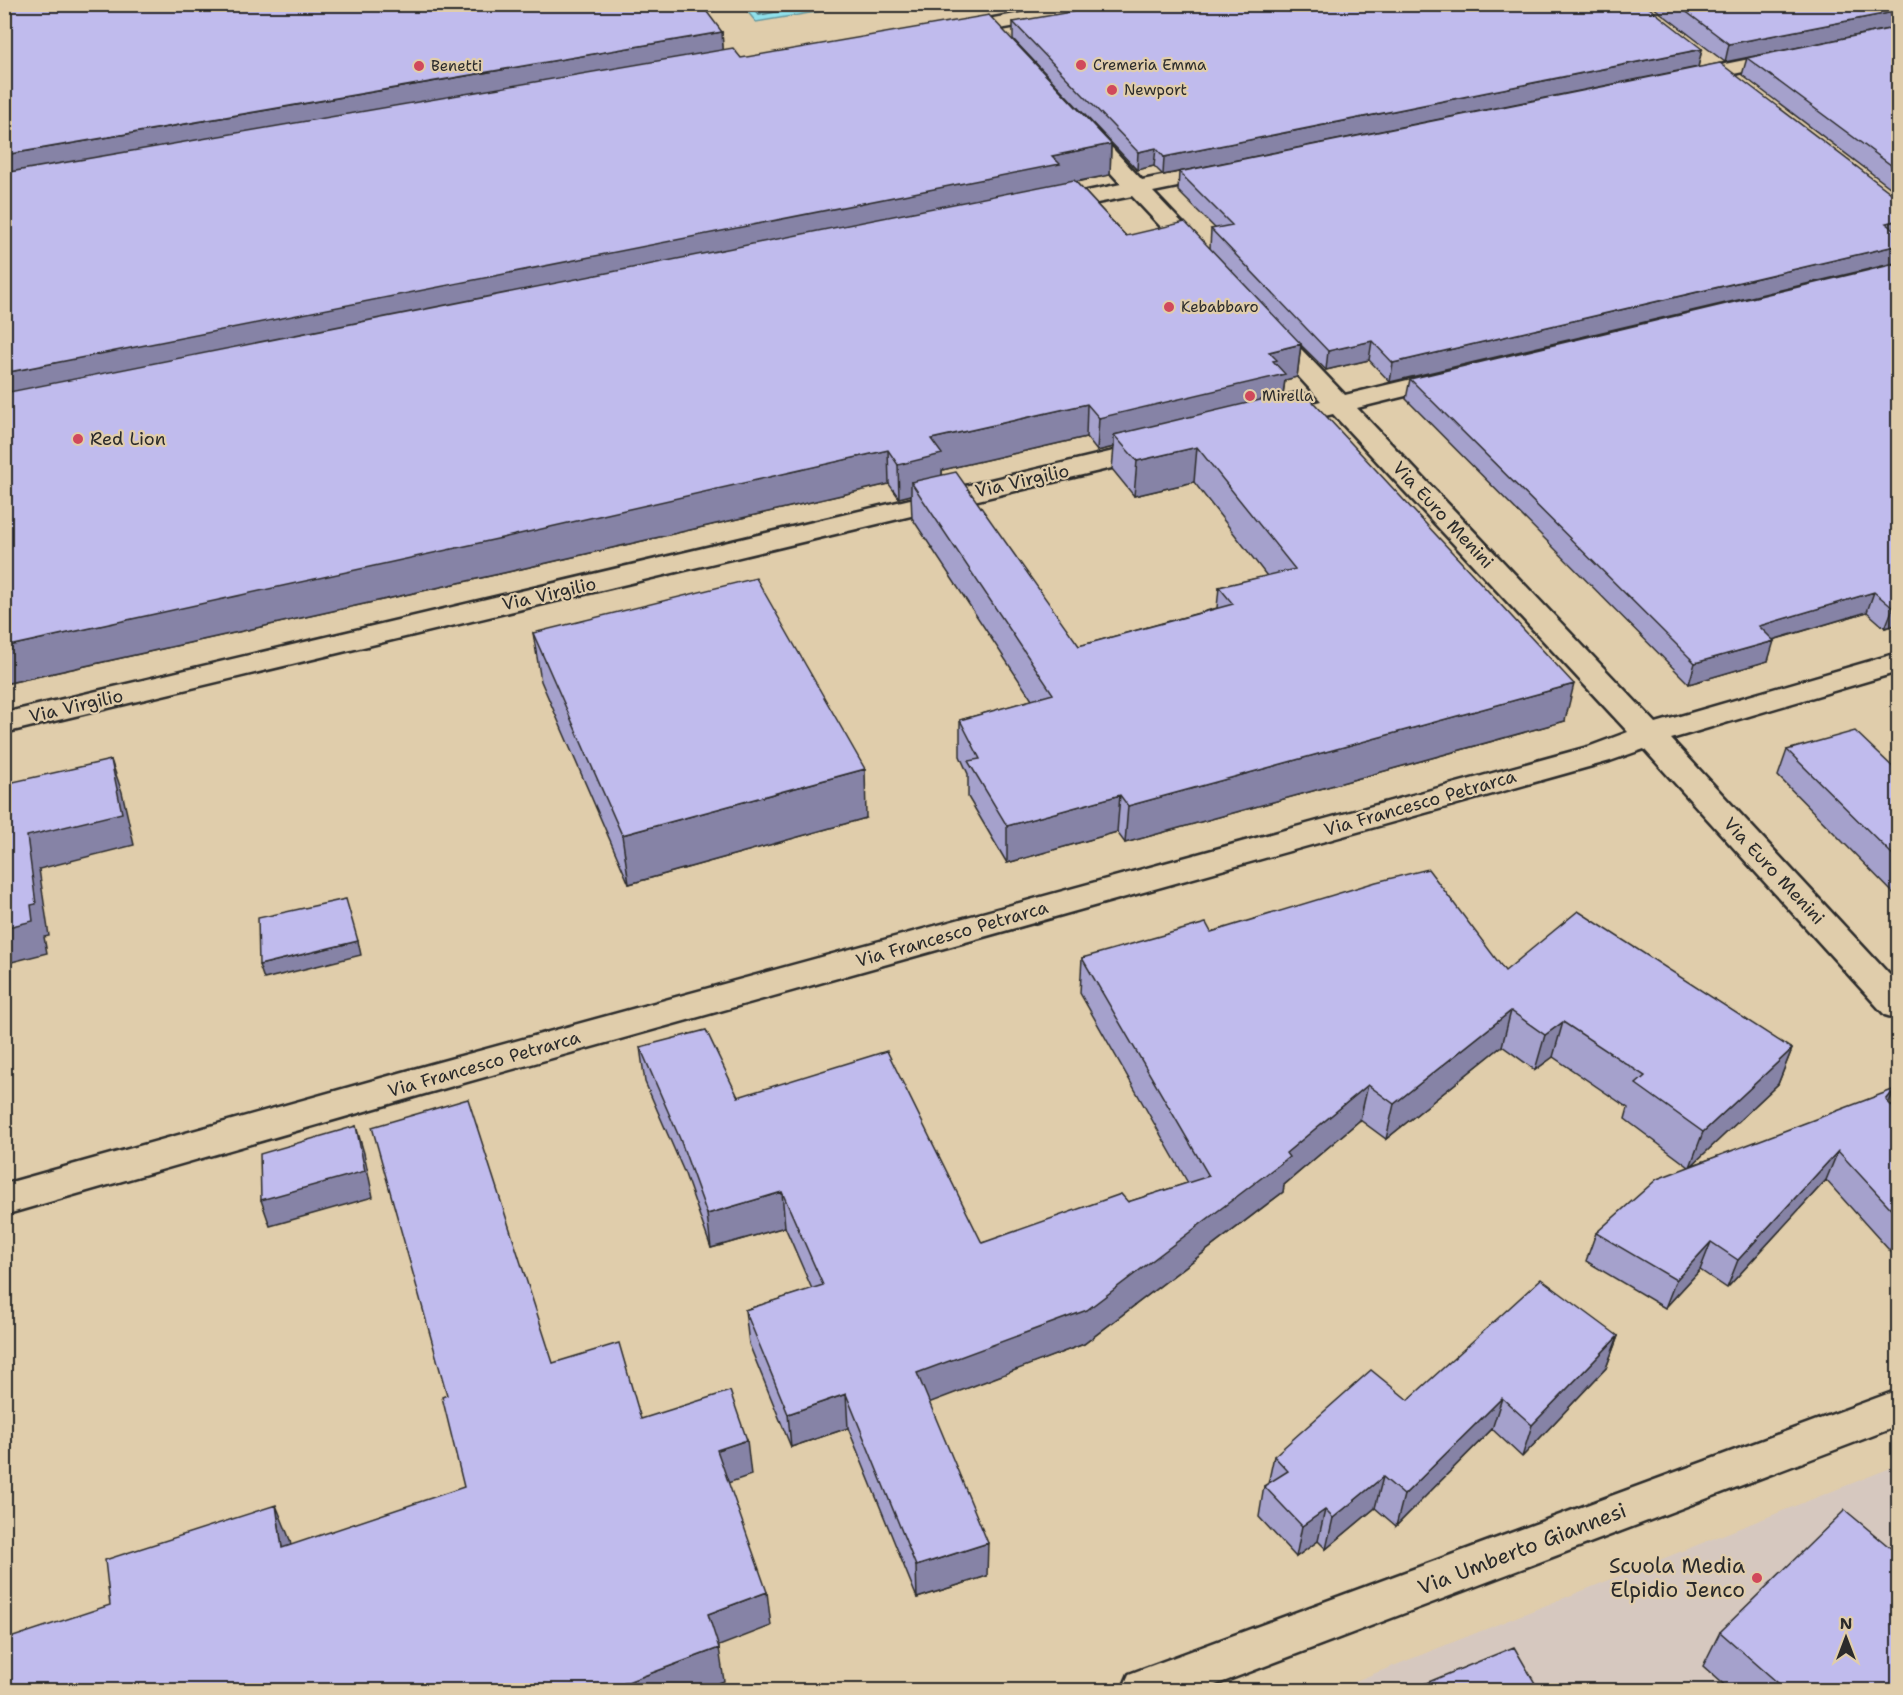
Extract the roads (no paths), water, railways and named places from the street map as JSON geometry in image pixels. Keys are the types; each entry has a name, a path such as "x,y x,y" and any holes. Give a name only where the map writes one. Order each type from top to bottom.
{"street":[{"path":"940,34 1107,4"},
{"path":"986,26 1006,48"},
{"path":"1694,51 1745,89"},
{"path":"1668,81 1808,53"},
{"path":"1058,103 1223,280"},
{"path":"1024,211 1241,168"},
{"name":"Via Euro Menini","path":"1255,315 1650,735 1899,1006"},
{"path":"1250,426 1479,371"},
{"name":"Via Virgilio","path":"4,723 1181,443"},
{"name":"Via Francesco Petrarca","path":"4,1200 428,1079 1587,757 1650,735 1899,662"},
{"name":"Via Umberto Giannesi","path":"1145,1690 1899,1408"}],"water":[{"path":"742,5 858,5 756,22"}],"place":[{"name":"Cremeria Emma","path":"1081,65"},
{"name":"Benetti","path":"419,66"},
{"name":"Newport","path":"1112,90"},
{"name":"Kebabbaro","path":"1169,307"},
{"name":"Mirella","path":"1250,396"},
{"name":"Red Lion","path":"78,439"},
{"name":"Scuola Media Elpidio Jenco","path":"1757,1578"}]}
